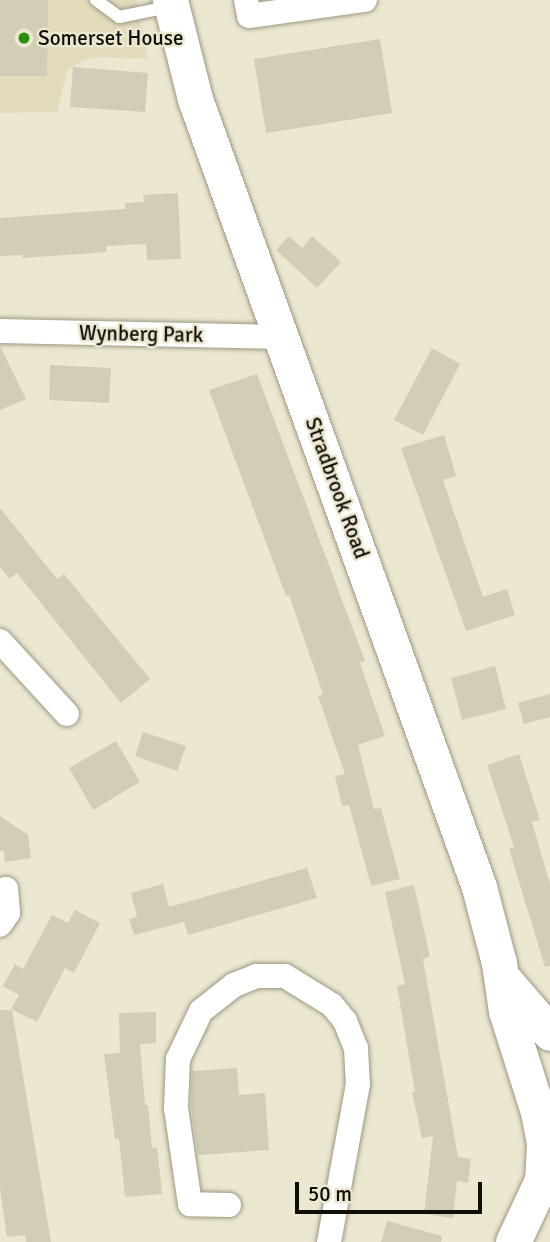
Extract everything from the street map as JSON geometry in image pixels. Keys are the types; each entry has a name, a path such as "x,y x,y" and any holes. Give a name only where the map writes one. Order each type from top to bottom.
{"main road":[{"name":"Stradbrook Road","path":"171,3 195,99 479,887 501,976 506,1011 538,1112 544,1144 546,1170 513,1242"},
{"name":"Stradbrook Road","path":"501,976 550,1034"}],"street":[{"path":"246,0 249,16 365,0"},
{"name":"Wynberg Park","path":"0,331 282,337"},
{"path":"0,641 67,714"},
{"path":"0,890 6,889 8,913 0,925"},
{"path":"229,1205 190,1204 176,1108 178,1059 201,1012 234,985 256,975 285,976 332,1005 345,1021 356,1048 358,1084 329,1242"}],"lane":[{"path":"96,0 119,17 171,3"}],"shaded area":[{"path":"0,0 137,0 148,59 95,57 80,62 67,71 57,112 0,113"}],"building":[{"name":"Somerset House","path":"0,0 48,0 47,76 0,76"},
{"path":"380,39 392,113 266,133 254,59"},
{"path":"73,67 148,73 145,112 70,107"},
{"path":"178,193 181,259 147,260 146,244 106,246 107,252 23,258 22,255 0,256 0,218 125,209 125,203 144,202 143,195"},
{"path":"289,236 302,248 312,236 341,262 317,288 276,250"},
{"path":"0,346 26,399 0,410"},
{"path":"432,348 460,364 423,435 394,420"},
{"path":"50,365 111,368 109,403 49,400"},
{"path":"257,374 365,661 360,663 385,736 358,745 374,809 381,808 400,879 371,886 349,805 342,806 335,776 345,774 318,696 323,694 289,595 286,596 209,390"},
{"path":"444,435 456,476 443,480 483,597 507,589 515,615 466,631 401,448"},
{"path":"0,508 57,579 64,574 150,679 121,703 17,573 10,579 0,567"},
{"path":"495,666 506,709 462,720 451,678"},
{"path":"550,694 550,717 524,724 518,703"},
{"path":"143,732 186,746 177,771 135,756"},
{"path":"116,741 140,782 93,810 69,768"},
{"path":"519,754 540,820 532,822 550,884 550,966 545,967 509,849 514,847 487,765"},
{"path":"0,816 28,835 31,858 5,862 4,851 0,851"},
{"path":"307,868 317,898 188,935 184,922 134,935 129,919 137,917 131,893 163,884 169,907"},
{"path":"414,885 430,957 423,959 458,1157 471,1159 468,1183 457,1181 453,1218 424,1214 433,1136 422,1138 412,1092 415,1092 397,986 405,984 385,892"},
{"path":"75,910 100,923 74,973 65,968 37,1022 11,1009 19,995 3,986 15,964 23,969 52,915 68,923"},
{"path":"0,1010 12,1010 51,1242 26,1242 25,1235 7,1237 0,1189"},
{"path":"156,1012 156,1043 140,1044 145,1105 148,1105 152,1148 157,1147 162,1194 125,1197 119,1139 115,1139 104,1054 120,1053 119,1013"},
{"path":"237,1068 239,1095 265,1093 269,1150 198,1155 191,1107 192,1071"},
{"path":"387,1221 442,1236 441,1242 381,1242"}],"place":[{"name":"Somerset House","path":"24,38"}]}
